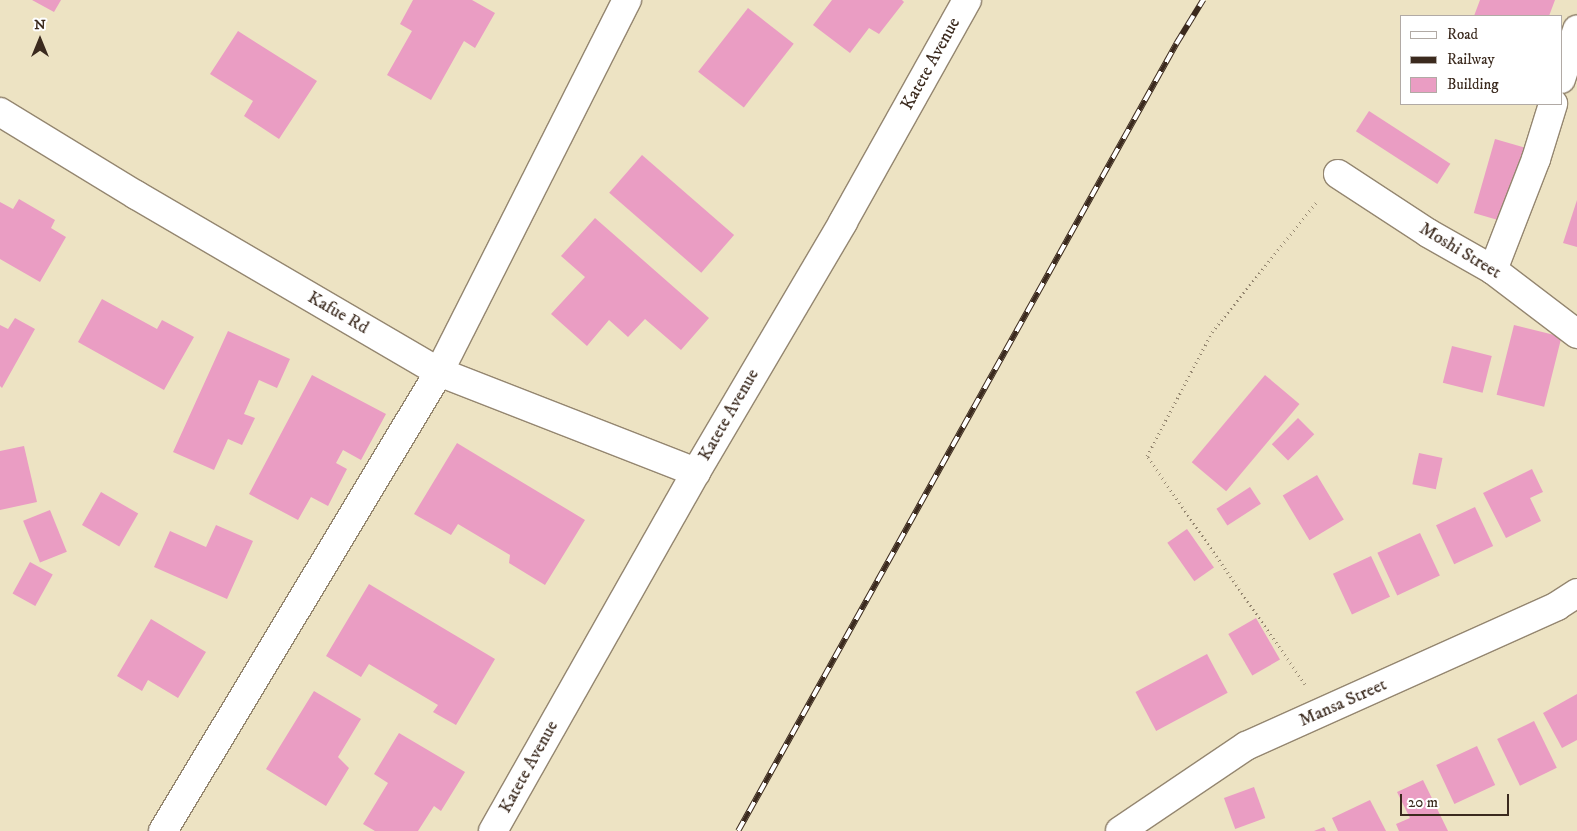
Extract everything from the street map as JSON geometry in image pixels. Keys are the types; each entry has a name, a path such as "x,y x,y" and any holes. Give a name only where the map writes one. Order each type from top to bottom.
{"street":[{"path":"163,831 439,372 627,0"},
{"name":"Katete Avenue","path":"493,831 696,472 843,222 967,0"},
{"path":"1562,76 1577,30"},
{"path":"1493,270 1536,160 1553,105"},
{"name":"Kafue Rd","path":"0,112 152,204 439,372 696,472"},
{"name":"Moshi Street","path":"1338,174 1428,233 1493,270 1577,334"},
{"name":"Mansa Street","path":"1120,831 1246,746 1557,606 1577,593"}],"path":[{"path":"1324,711 1147,456 1212,332 1338,174"}],"building":[{"path":"32,0 61,0 54,12"},
{"path":"413,0 472,0 495,13 475,48 464,41 431,100 387,75 412,31 400,24"},
{"path":"832,0 902,0 904,2 879,34 869,28 850,53 813,25"},
{"path":"1480,0 1555,0 1549,15 1474,15"},
{"path":"748,8 794,44 744,108 698,72"},
{"path":"238,31 317,81 279,139 244,116 253,101 210,74"},
{"path":"1369,111 1450,164 1437,184 1356,131"},
{"path":"1495,139 1529,149 1507,223 1474,213"},
{"path":"642,155 734,235 701,273 609,193"},
{"path":"19,199 55,220 51,228 66,237 40,282 0,259 0,202 13,209"},
{"path":"1577,200 1577,247 1563,243"},
{"path":"595,218 709,318 681,350 645,319 628,337 609,320 587,346 551,314 585,277 561,256"},
{"path":"102,299 157,329 162,320 194,337 164,390 78,342"},
{"path":"15,318 35,329 2,388 0,386 0,325 8,329"},
{"path":"1514,325 1562,337 1544,407 1497,395"},
{"path":"228,331 290,359 277,388 259,380 244,414 255,418 242,445 228,439 214,470 173,452"},
{"path":"1452,346 1492,356 1483,393 1443,383"},
{"path":"312,375 386,414 361,460 343,450 336,463 347,469 328,506 311,497 298,520 249,494"},
{"path":"1265,375 1299,404 1226,491 1192,462"},
{"path":"1298,418 1314,434 1288,460 1272,444"},
{"path":"457,443 585,520 545,585 509,563 510,555 458,524 451,535 414,514"},
{"path":"24,446 37,502 0,510 0,451"},
{"path":"1419,453 1442,458 1436,489 1412,484"},
{"path":"1532,469 1543,492 1530,498 1541,521 1506,538 1483,493"},
{"path":"1317,475 1344,520 1309,540 1283,496"},
{"path":"1250,487 1261,504 1227,526 1216,509"},
{"path":"101,492 138,514 119,546 82,525"},
{"path":"1475,507 1493,546 1454,564 1436,525"},
{"path":"50,510 67,552 40,563 23,521"},
{"path":"216,525 253,541 227,599 154,567 170,531 206,547"},
{"path":"1187,529 1214,568 1194,581 1167,543"},
{"path":"1420,533 1440,576 1397,595 1377,553"},
{"path":"1371,556 1390,597 1352,615 1333,574"},
{"path":"30,562 53,575 35,606 13,593"},
{"path":"369,584 495,659 456,725 433,712 438,705 369,664 361,677 326,656"},
{"path":"1256,618 1280,660 1252,676 1228,634"},
{"path":"151,619 206,652 178,698 148,680 142,691 117,676"},
{"path":"1207,654 1228,693 1156,731 1135,692"},
{"path":"314,691 361,719 338,757 349,768 326,806 266,769"},
{"path":"1577,694 1577,740 1562,748 1543,713"},
{"path":"1534,721 1557,768 1520,786 1497,739"},
{"path":"399,733 465,772 441,811 434,806 418,831 375,831 363,824 388,783 374,774"},
{"path":"1477,746 1495,785 1454,804 1436,765"},
{"path":"1423,780 1448,831 1399,831 1396,824 1410,818 1397,792"},
{"path":"1254,787 1265,818 1235,829 1224,798"},
{"path":"1370,800 1386,831 1338,831 1332,818"},
{"path":"1324,827 1326,831 1314,831"}],"railway":[{"path":"738,831 1176,44 1203,0"}]}
